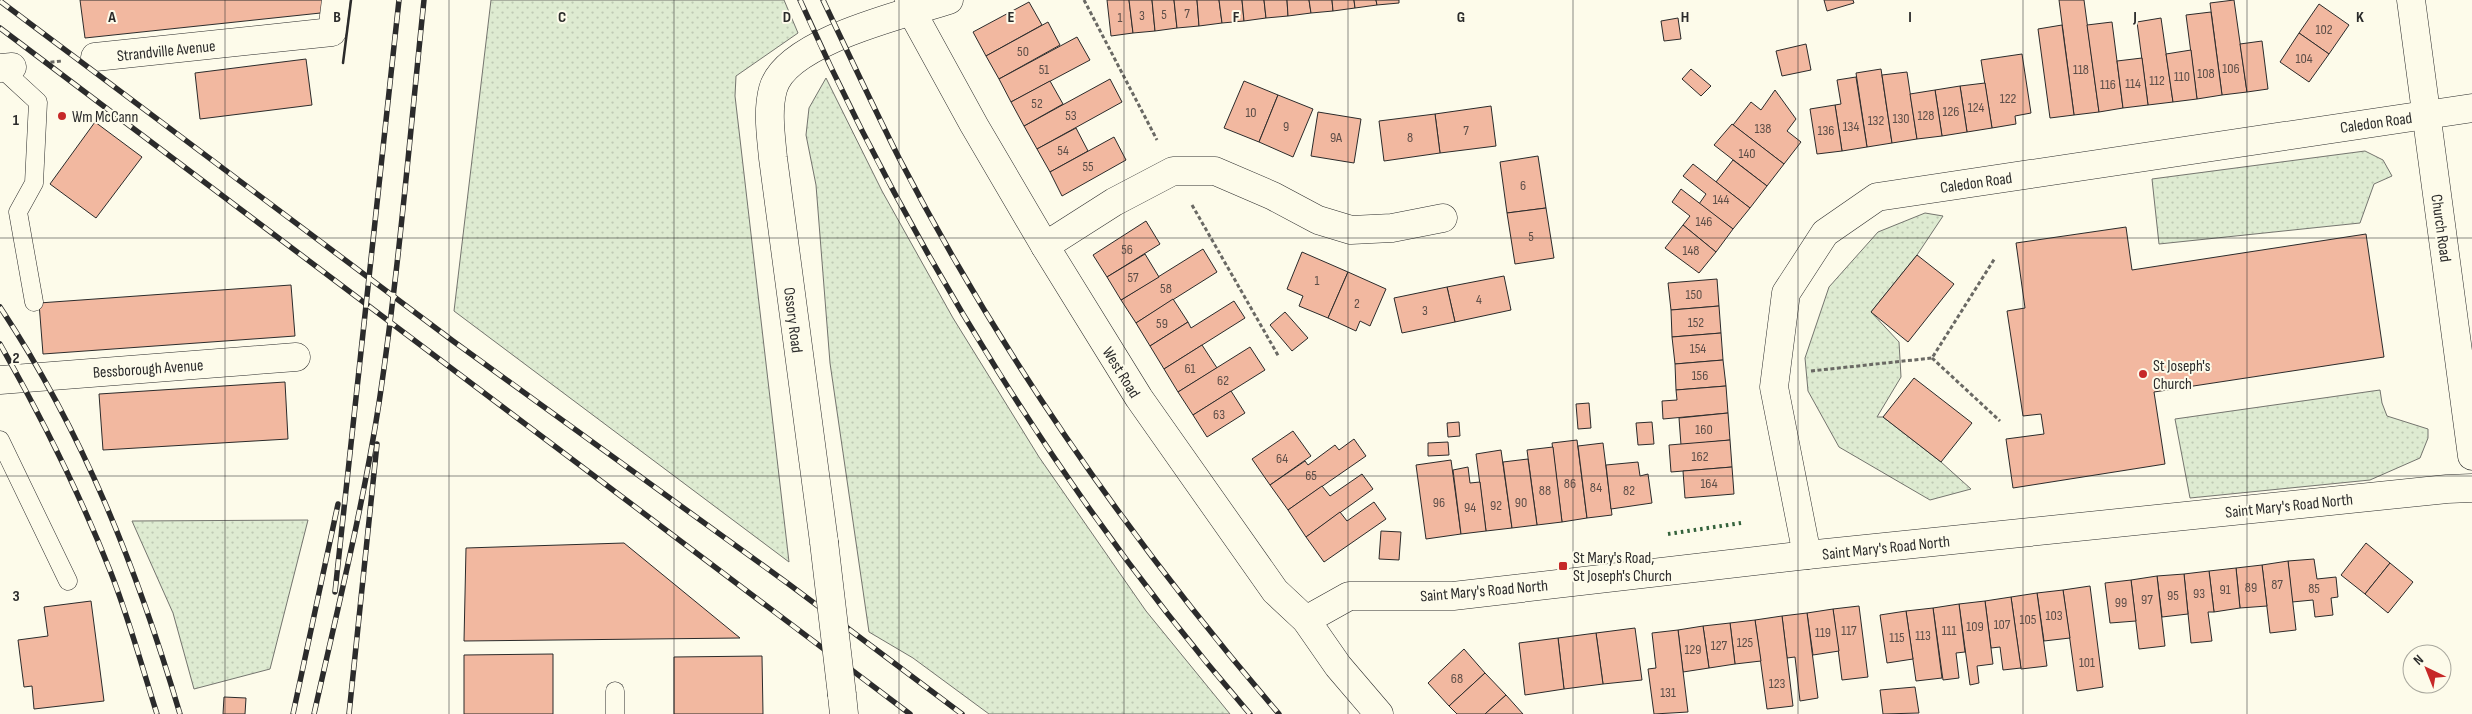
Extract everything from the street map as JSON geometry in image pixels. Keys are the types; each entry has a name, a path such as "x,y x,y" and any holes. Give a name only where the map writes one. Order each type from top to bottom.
{"street":[{"name":"Strandville Avenue","path":"95,57 332,32 336,0"},
{"name":"Ossory Road","path":"843,705 824,542 773,158 769,110 773,88 783,72 801,56 860,26 911,6 949,0"},
{"name":"Church Road","path":"2411,0 2472,456"},
{"name":"West Road","path":"911,6 974,125 1045,246 1139,398 1275,591 1306,620 1338,666 1379,714"},
{"name":"Caledon Road","path":"1807,556 1774,387 1786,293 1826,233 1877,196 2472,108"},
{"path":"1045,246 1114,202 1173,171 1215,171 1272,196 1318,220 1351,230 1392,228 1443,218"},
{"name":"Bessborough Avenue","path":"0,380 296,357"},
{"name":"Saint Mary's Road North","path":"1306,620 1349,596 1453,596 1807,556 2447,489 2472,488"}],"lane":[{"path":"4,68 38,102 34,182 18,212 34,302"},
{"path":"0,440 68,581"},
{"path":"615,691 615,714"}],"path":[{"name":"Strandville Avenue","path":"4,68 95,57"},
{"path":"1932,358 1995,258"},
{"path":"1775,375 1932,358 2000,421"}],"green space":[{"path":"491,0 784,0 798,33 736,76 735,96 789,562 454,311"},
{"path":"826,78 882,191 953,318 1039,457 1146,611 1230,714 989,714 913,658 869,632 830,363 816,185 806,135 809,108"},
{"path":"2365,151 2383,160 2392,176 2374,184 2360,223 2159,244 2152,179"},
{"path":"1925,213 1943,216 1917,255 1871,312 1899,342 1901,377 1877,417 1883,417 1941,462 1971,489 1930,500 1839,447 1808,391 1805,358 1829,287 1878,232"},
{"path":"2380,390 2387,416 2428,429 2428,438 2420,458 2370,480 2190,498 2175,419"},
{"path":"308,520 270,669 194,689 173,613 132,521"}],"building":[{"path":"80,0 329,0 330,12 85,38"},
{"path":"1107,0 1129,0 1133,33 1111,36"},
{"path":"1129,0 1152,0 1155,31 1133,33"},
{"path":"1152,0 1174,0 1177,28 1155,31"},
{"path":"1174,0 1197,0 1199,26 1177,28"},
{"path":"1197,0 1219,0 1222,23 1199,26"},
{"path":"1219,0 1242,0 1244,21 1222,23"},
{"path":"1242,0 1264,0 1266,18 1244,21"},
{"path":"1264,0 1287,0 1288,16 1266,18"},
{"path":"1287,0 1309,0 1311,13 1288,16"},
{"path":"1309,0 1332,0 1333,11 1311,13"},
{"path":"1332,0 1354,0 1355,8 1333,11"},
{"path":"1354,0 1376,0 1377,5 1355,8"},
{"path":"1376,0 1399,0 1399,3 1377,5"},
{"path":"1824,0 1853,0 1854,3 1827,11"},
{"path":"2059,0 2084,0 2099,112 2074,115"},
{"path":"2234,0 2247,92 2222,95 2210,3"},
{"path":"1029,2 1042,25 986,56 973,32"},
{"path":"2319,4 2349,25 2329,54 2299,33"},
{"path":"2211,12 2222,95 2197,99 2186,15"},
{"path":"1678,18 1681,39 1664,41 1661,21"},
{"path":"2161,18 2173,102 2148,105 2137,22"},
{"path":"1048,22 1060,45 999,79 986,56"},
{"path":"2112,22 2123,108 2099,112 2087,25"},
{"path":"2062,25 2074,115 2050,118 2038,29"},
{"path":"2299,33 2329,54 2309,82 2280,62"},
{"path":"1077,37 1090,60 1011,102 999,79"},
{"path":"2262,41 2268,89 2247,92 2240,44"},
{"path":"1806,44 1811,70 1782,76 1776,51"},
{"path":"2191,50 2197,99 2173,102 2166,54"},
{"path":"2022,54 2031,113 2015,116 2016,124 1992,128 1981,60"},
{"path":"2142,58 2148,105 2123,108 2117,61"},
{"path":"306,59 312,105 200,119 195,73"},
{"path":"1691,69 1711,86 1701,96 1682,79"},
{"path":"1881,69 1892,143 1867,147 1856,73"},
{"path":"1907,72 1917,139 1892,143 1882,75"},
{"path":"1856,77 1867,147 1842,151 1835,105 1841,104 1837,80"},
{"path":"1110,79 1122,102 1037,149 1024,126"},
{"path":"1050,81 1063,104 1024,126 1011,102"},
{"path":"1244,81 1278,95 1259,142 1224,128"},
{"path":"1985,83 1992,128 1967,132 1960,86"},
{"path":"1960,86 1967,132 1942,136 1935,90"},
{"path":"1775,90 1796,119 1787,131 1801,142 1784,164 1733,125 1751,102 1761,110"},
{"path":"1935,90 1942,136 1917,139 1910,94"},
{"path":"1278,95 1313,109 1293,157 1259,142"},
{"path":"1835,105 1842,151 1817,154 1810,109"},
{"path":"1491,106 1496,146 1440,153 1435,114"},
{"path":"1318,112 1361,119 1354,163 1311,156"},
{"path":"1435,114 1440,153 1384,161 1379,121"},
{"path":"95,122 142,157 96,218 50,184"},
{"path":"1732,124 1784,164 1767,186 1714,145"},
{"path":"1076,128 1088,151 1050,172 1037,149"},
{"path":"1114,137 1126,160 1062,196 1050,172"},
{"path":"1538,156 1546,208 1507,213 1500,162"},
{"path":"1733,160 1767,186 1750,208 1716,182"},
{"path":"1693,164 1750,208 1733,229 1699,204 1706,194 1683,176"},
{"path":"1681,189 1733,229 1716,252 1683,225 1690,216 1672,202"},
{"path":"1546,208 1554,258 1515,264 1507,213"},
{"path":"1146,221 1160,244 1107,277 1093,255"},
{"path":"1683,225 1716,252 1699,273 1665,248"},
{"name":"St Joseph's Church","path":"2126,227 2132,270 2366,234 2384,357 2154,392 2165,464 2013,488 2006,439 2044,434 2041,414 2023,416 2007,311 2025,308 2016,243"},
{"path":"1203,249 1217,272 1136,323 1121,300"},
{"path":"1302,252 1348,272 1328,318 1299,306 1303,296 1287,289"},
{"path":"1145,254 1159,277 1121,300 1107,277"},
{"path":"1917,255 1954,284 1908,342 1871,312"},
{"path":"1348,272 1386,289 1370,326 1360,321 1356,331 1328,318"},
{"path":"1504,276 1511,310 1455,322 1447,287"},
{"path":"1717,279 1719,306 1671,310 1668,283"},
{"path":"291,285 295,336 43,354 39,303"},
{"path":"1447,287 1455,322 1402,333 1394,298"},
{"path":"1173,299 1188,322 1150,346 1136,323"},
{"path":"1234,301 1245,318 1164,369 1150,346 1188,322 1191,328"},
{"path":"1719,306 1721,333 1672,337 1671,310"},
{"path":"1285,312 1308,338 1292,351 1270,325"},
{"path":"1721,333 1723,360 1675,364 1672,337"},
{"path":"1202,345 1217,368 1178,392 1164,369"},
{"path":"1250,347 1265,370 1193,415 1178,392"},
{"path":"1723,360 1726,386 1676,390 1675,364"},
{"path":"1914,378 1972,423 1941,462 1883,417"},
{"path":"285,382 288,439 103,450 99,394"},
{"path":"1726,386 1728,413 1663,419 1662,401 1677,400 1676,390"},
{"path":"1231,391 1245,413 1207,437 1193,415"},
{"path":"1589,403 1591,428 1578,429 1576,404"},
{"path":"1728,413 1730,440 1681,445 1679,418"},
{"path":"1459,422 1460,436 1448,437 1447,423"},
{"path":"1652,422 1654,444 1638,445 1636,423"},
{"path":"1293,431 1311,456 1270,485 1252,459"},
{"path":"1354,439 1366,456 1288,510 1270,485 1305,461 1308,465 1335,445 1339,450"},
{"path":"1577,440 1587,518 1562,522 1552,443"},
{"path":"1730,440 1732,467 1671,472 1669,445"},
{"path":"1448,442 1449,455 1428,456 1428,443"},
{"path":"1603,443 1612,515 1587,518 1578,446"},
{"path":"1553,447 1562,522 1537,525 1527,450"},
{"path":"1501,450 1512,528 1486,531 1476,454"},
{"path":"1528,459 1537,525 1512,528 1503,462"},
{"path":"1451,460 1461,534 1426,539 1416,465"},
{"path":"1638,462 1640,476 1648,474 1652,503 1611,509 1606,465"},
{"path":"1468,467 1470,483 1480,482 1486,531 1461,534 1453,470"},
{"path":"1732,467 1734,494 1685,498 1683,471"},
{"path":"1362,474 1373,489 1306,537 1288,510 1322,486 1330,496"},
{"path":"1374,502 1386,519 1324,562 1306,537 1340,512 1347,521"},
{"path":"1381,531 1401,532 1399,560 1379,559"},
{"path":"624,543 740,638 464,641 466,548"},
{"path":"2366,543 2390,563 2365,594 2341,575"},
{"path":"2314,559 2317,579 2336,577 2338,597 2331,598 2333,615 2315,617 2313,600 2292,602 2288,561"},
{"path":"2288,561 2296,630 2270,633 2262,565"},
{"path":"2390,563 2413,582 2388,613 2365,594"},
{"path":"2262,565 2267,606 2240,608 2236,568"},
{"path":"2236,568 2240,608 2214,612 2209,571"},
{"path":"2209,571 2214,612 2208,612 2212,641 2191,643 2184,574"},
{"path":"2184,574 2188,614 2162,617 2157,576"},
{"path":"2157,576 2165,646 2139,649 2131,580"},
{"path":"2131,580 2136,621 2110,623 2105,583"},
{"path":"2090,586 2103,687 2077,691 2063,590"},
{"path":"2063,590 2070,638 2044,641 2037,593"},
{"path":"2037,593 2047,666 2021,669 2011,597"},
{"path":"2011,597 2021,668 2003,670 2000,647 1991,648 1985,601"},
{"path":"91,601 104,701 34,709 32,686 24,687 18,640 48,636 44,607"},
{"path":"1985,601 1993,664 1977,666 1979,683 1970,685 1959,604"},
{"path":"1959,604 1965,652 1956,653 1959,678 1943,680 1933,608"},
{"path":"1859,606 1868,677 1842,680 1833,609"},
{"path":"1933,608 1942,678 1916,681 1906,611"},
{"path":"1833,609 1839,651 1813,655 1807,613"},
{"path":"1906,611 1913,659 1887,663 1880,615"},
{"path":"1807,613 1818,698 1800,701 1795,657 1787,658 1782,616"},
{"path":"1782,616 1793,706 1767,709 1755,620"},
{"path":"1755,620 1761,661 1735,664 1730,623"},
{"path":"1730,623 1735,664 1709,668 1703,626"},
{"path":"1703,626 1709,668 1683,672 1678,630"},
{"path":"1635,628 1642,680 1603,684 1596,633"},
{"path":"1678,630 1688,712 1654,714 1648,669 1656,668 1652,633"},
{"path":"1596,633 1603,684 1564,689 1558,638"},
{"path":"1558,638 1564,689 1525,695 1519,643"},
{"path":"1464,649 1485,673 1449,706 1428,683"},
{"path":"553,654 553,714 464,714 464,655"},
{"path":"762,656 763,714 674,714 674,657"},
{"path":"1485,673 1506,695 1485,714 1457,714 1449,706"},
{"path":"1915,687 1919,713 1883,714 1880,690"},
{"path":"1506,695 1523,714 1485,714"},
{"path":"224,697 246,698 245,714 223,714"}],"railway":[{"path":"335,592 399,0"},
{"path":"314,714 373,442 398,252 424,0"},
{"path":"800,0 844,94 892,188 944,282 999,373 1058,463 1119,550 1183,634 1250,714"},
{"path":"823,0 899,158 981,305 1026,377 1122,516 1225,649 1279,714"},
{"path":"0,1 453,341 790,585 962,714"},
{"path":"0,28 910,714"},
{"path":"0,307 58,404 83,453 146,607 180,714"},
{"path":"0,344 60,457 99,544 124,608 157,714"},
{"path":"349,714 377,444"},
{"path":"293,714 338,504"}],"hedge":[{"path":"1668,534 1741,523"}],"wall":[{"path":"343,63 351,0"}],"place":[{"name":"Wm McCann","path":"62,116"},
{"name":"St Joseph's Church","path":"2143,374"},
{"name":"St Mary's Road, St Joseph's Church","path":"1563,566"}]}
